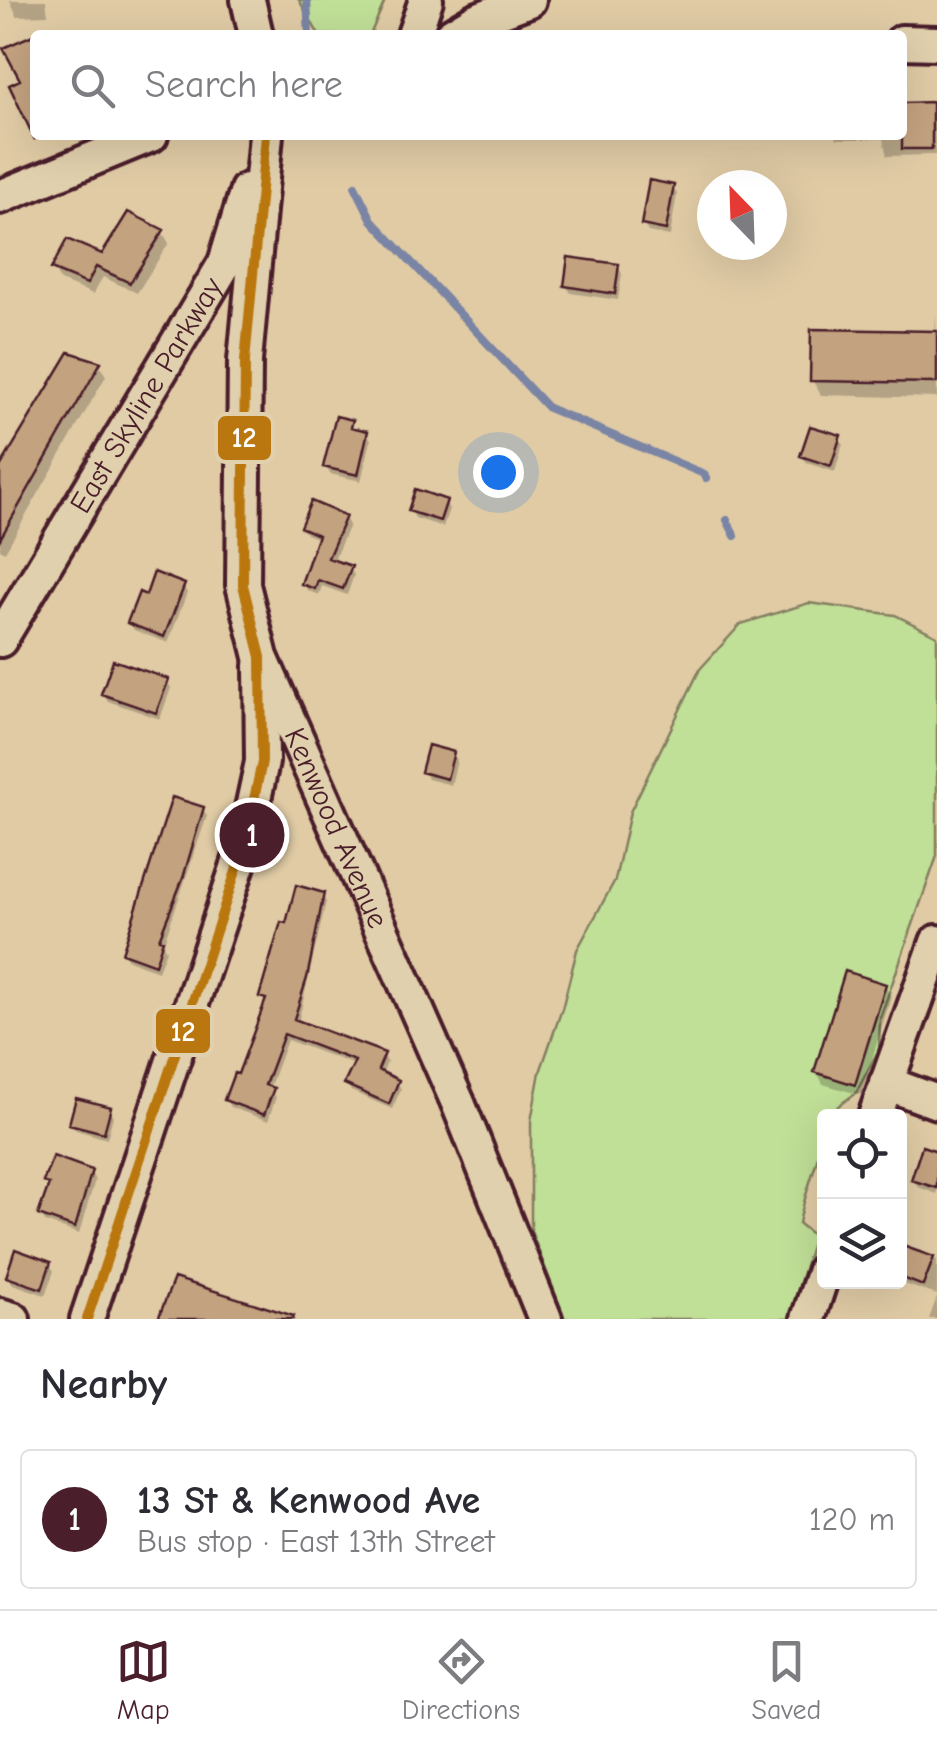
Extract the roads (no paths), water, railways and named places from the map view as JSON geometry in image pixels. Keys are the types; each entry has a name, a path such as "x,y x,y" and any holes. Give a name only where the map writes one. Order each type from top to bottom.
{"street":[{"path":"248,0 255,30"},
{"path":"416,30 426,0"},
{"path":"459,30 529,0"},
{"path":"907,42 937,42"},
{"path":"0,198 139,140"},
{"name":"East Skyline Parkway","path":"0,640 225,263 263,140"},
{"name":"Kenwood Avenue","path":"265,140 246,361 243,585 261,657 451,1085 545,1319"},
{"path":"86,1319 243,850 262,762 261,657"},
{"path":"877,1109 937,942"},
{"path":"886,1083 937,1102"},
{"path":"808,1319 818,1289"},
{"path":"0,1314 13,1319"}],"waterway":[{"path":"307,0 309,30"},
{"path":"355,186 372,220 548,408 706,478"},
{"path":"727,520 735,536"}],"place":[{"name":"13 St & Kenwood Ave","path":"252,835"}]}
